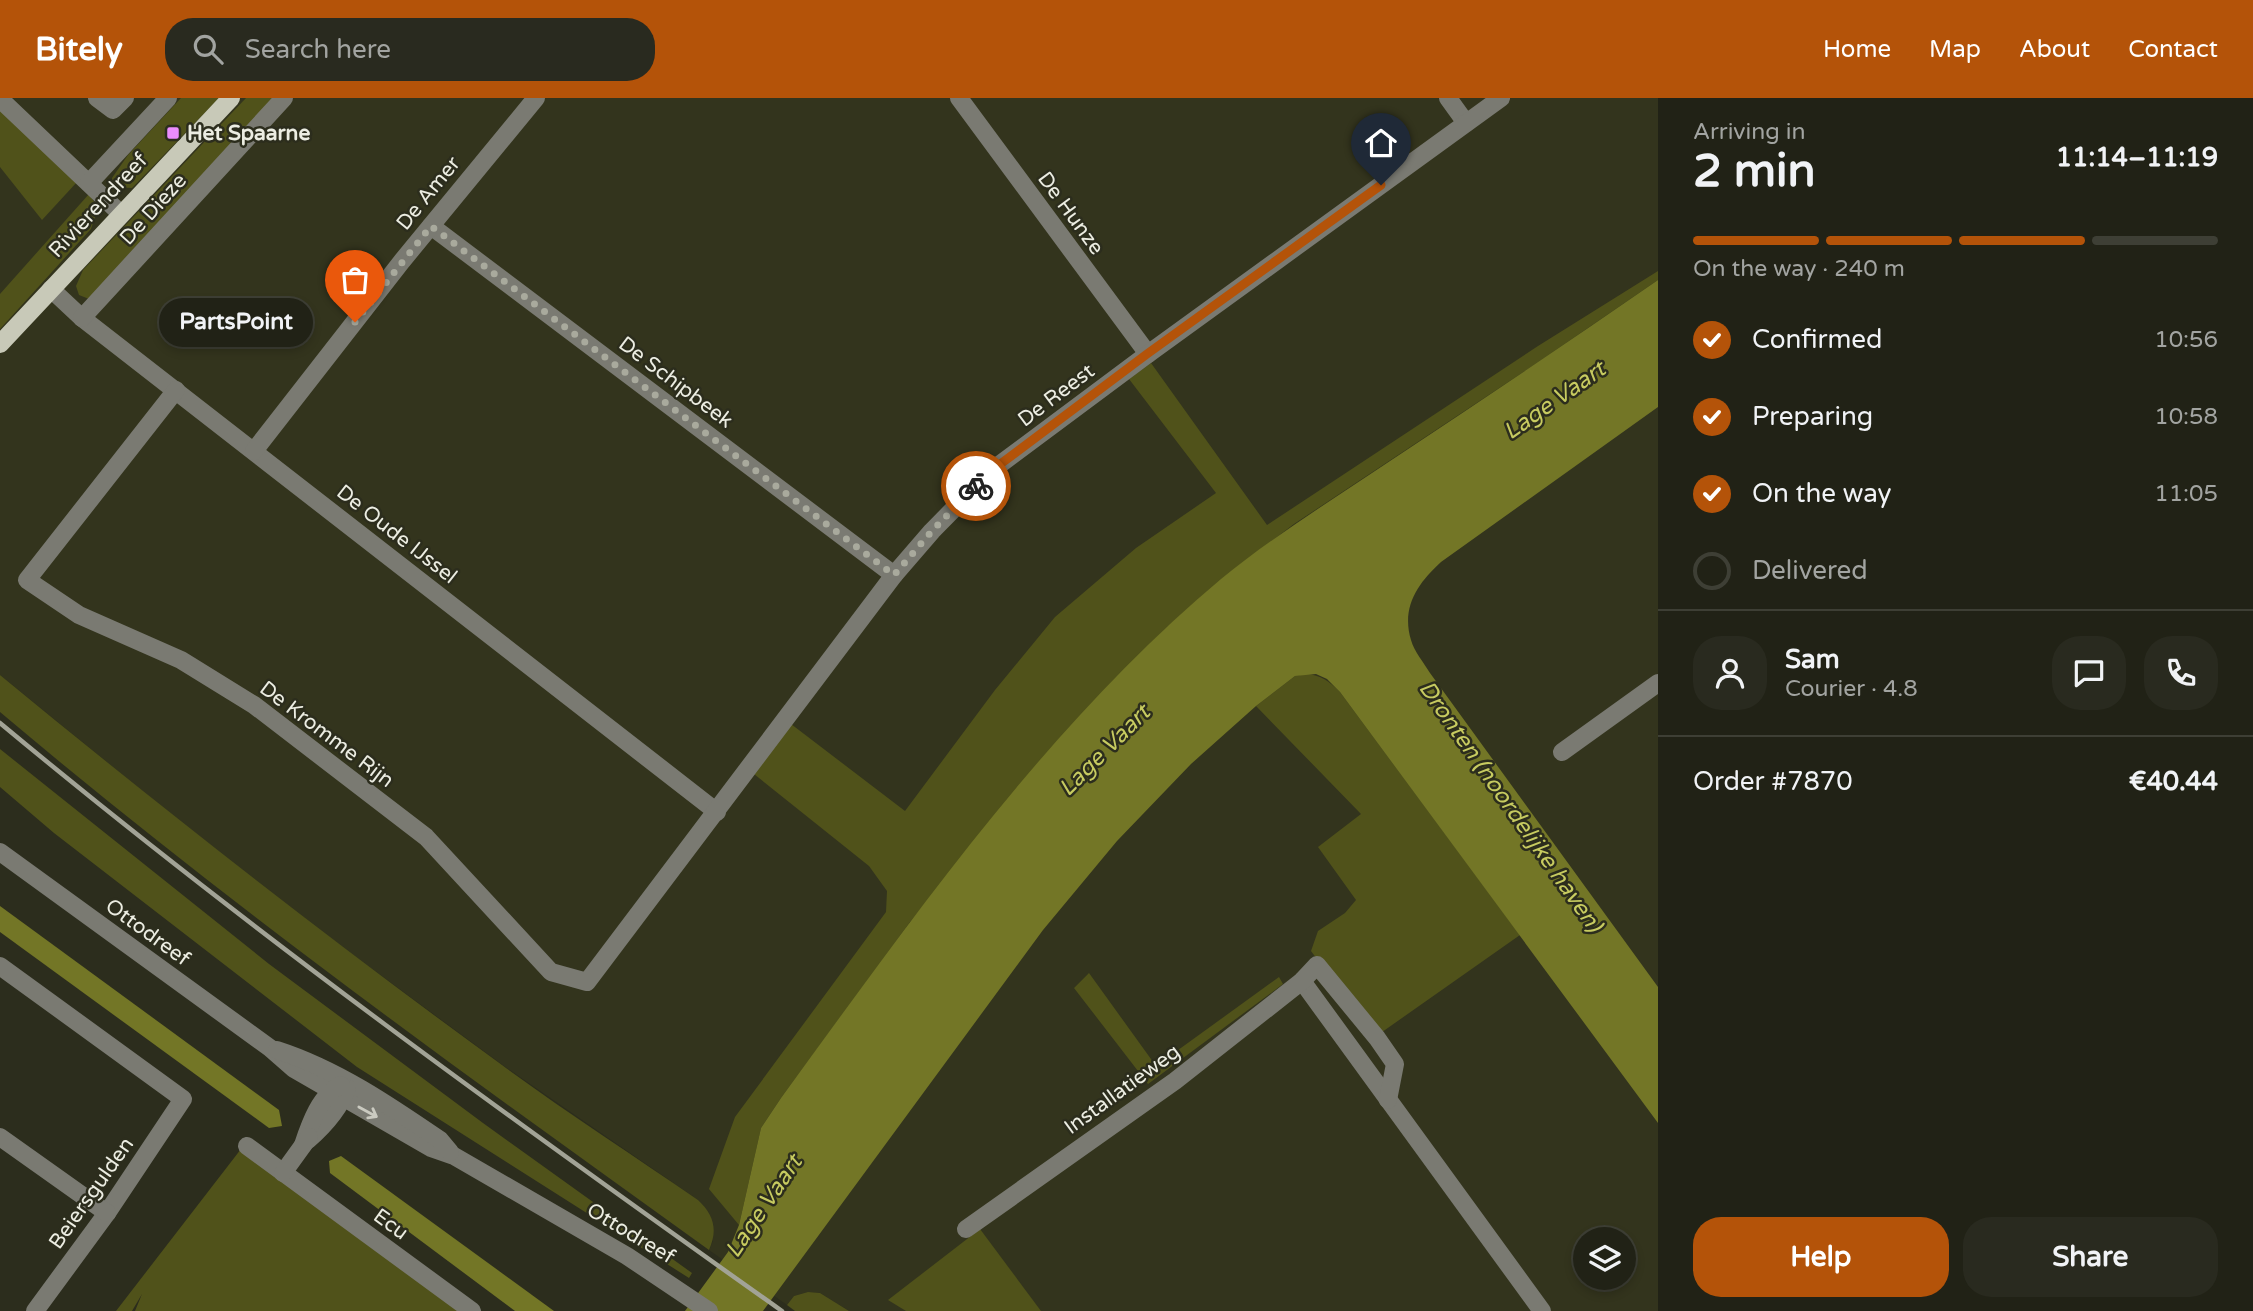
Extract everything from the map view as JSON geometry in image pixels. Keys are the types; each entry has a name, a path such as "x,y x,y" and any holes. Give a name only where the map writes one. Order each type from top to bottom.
{"main road":[{"name":"Rivierendreef","path":"0,344 231,98"}],"street":[{"path":"97,98 113,110 125,98"},
{"path":"89,183 167,98"},
{"name":"De Dieze","path":"82,318 284,98"},
{"name":"De Amer","path":"254,452 431,226 536,98"},
{"name":"De Hunze","path":"959,98 1147,354"},
{"path":"1448,98 1466,123"},
{"name":"De Reest","path":"718,811 894,575 932,531 991,471 1147,354 1500,98"},
{"path":"0,99 121,214"},
{"name":"De Schipbeek","path":"431,226 894,575"},
{"name":"De Oude IJssel","path":"51,289 82,318 718,811"},
{"name":"De Kromme Rijn","path":"176,390 27,580 79,615 181,660 254,705 426,837 551,972 587,982 718,811"},
{"path":"1562,752 1658,683"},
{"name":"Ottodreef","path":"0,852 270,1048 294,1069 341,1090 431,1148 454,1156 627,1256 709,1311"},
{"name":"Installatieweg","path":"966,1229 1175,1081 1301,981 1317,965 1395,1064 1388,1100"},
{"name":"Beiersgulden","path":"0,967 183,1099 107,1213 36,1311"},
{"path":"1301,981 1542,1311"},
{"path":"303,1145 309,1126 341,1090"},
{"path":"283,1173 323,1116"},
{"path":"0,1137 107,1213"},
{"name":"Ecu","path":"247,1146 472,1311"}],"shaded area":[{"path":"0,98 1658,98 1658,1311 849,1311 820,1293 808,1292 794,1296 787,1305 709,1250 713,1241 698,1200 504,1066 212,848 0,675"},
{"path":"181,98 219,98 132,188 113,187 112,178 128,155"},
{"path":"246,98 282,98 89,299 79,295 76,286 83,270"},
{"path":"0,107 77,182 42,220 0,167"},
{"path":"89,194 98,208 91,229 0,329 0,294"},
{"path":"1658,271 1658,280 1294,524 1223,578 1165,629 1058,742 910,922 781,1098 761,1128 739,1225 709,1189 735,1117 886,912 887,891 869,866 754,774 791,724 905,811 995,690 1055,617 1136,548 1216,493 1129,379 1151,363 1267,525 1538,346"},
{"path":"1306,674 1324,679 1340,692 1520,935 1375,1037 1311,951 1318,931 1345,913 1356,900 1318,847 1361,814 1256,706 1295,676"},
{"path":"0,675 186,825 374,970 526,1082 698,1200 708,1211 713,1223 709,1250 349,988 86,783 0,712"},
{"path":"0,749 269,964 483,1123 692,1273 689,1278 357,1067 54,833 0,787"},
{"path":"1089,973 1156,1066 1279,977 1283,984 1148,1084 1074,988"},
{"path":"241,1149 463,1311 135,1311 142,1294 132,1311 116,1311"},
{"path":"980,1229 1041,1311 906,1311 888,1300"},
{"path":"808,1292 820,1293 849,1311 795,1311 787,1305 794,1296"}],"water":[{"path":"1658,280 1658,407 1441,562 1425,578 1414,596 1408,628 1412,644 1430,673 1658,987 1658,1123 1340,692 1327,679 1316,674 1295,676 1256,706 1191,764 1117,841 1043,930 763,1311 685,1311 728,1252 739,1225 761,1128 781,1098 933,892 1041,759 1098,696 1158,636 1221,579 1263,547"},
{"path":"0,906 279,1110 282,1126 269,1128 0,932"},
{"path":"341,1156 554,1311 515,1311 330,1173 329,1161"}],"railway":[{"path":"0,723 287,951 582,1169 782,1311"}],"way so far":[{"path":"355,322 431,226 894,575 976,486"}],"place":[{"name":"Het Spaarne","path":"173,133"},
{"name":"PartsPoint","path":"355,322"}],"route":[{"path":"976,486 991,471 1147,354 1381,185"}],"water label":[{"name":"Lage Vaart","path":"1554,400"},
{"name":"Lage Vaart","path":"1104,750"},
{"name":"Dronten (noordelijke haven)","path":"1511,806"},
{"name":"Lage Vaart","path":"763,1206"}]}
